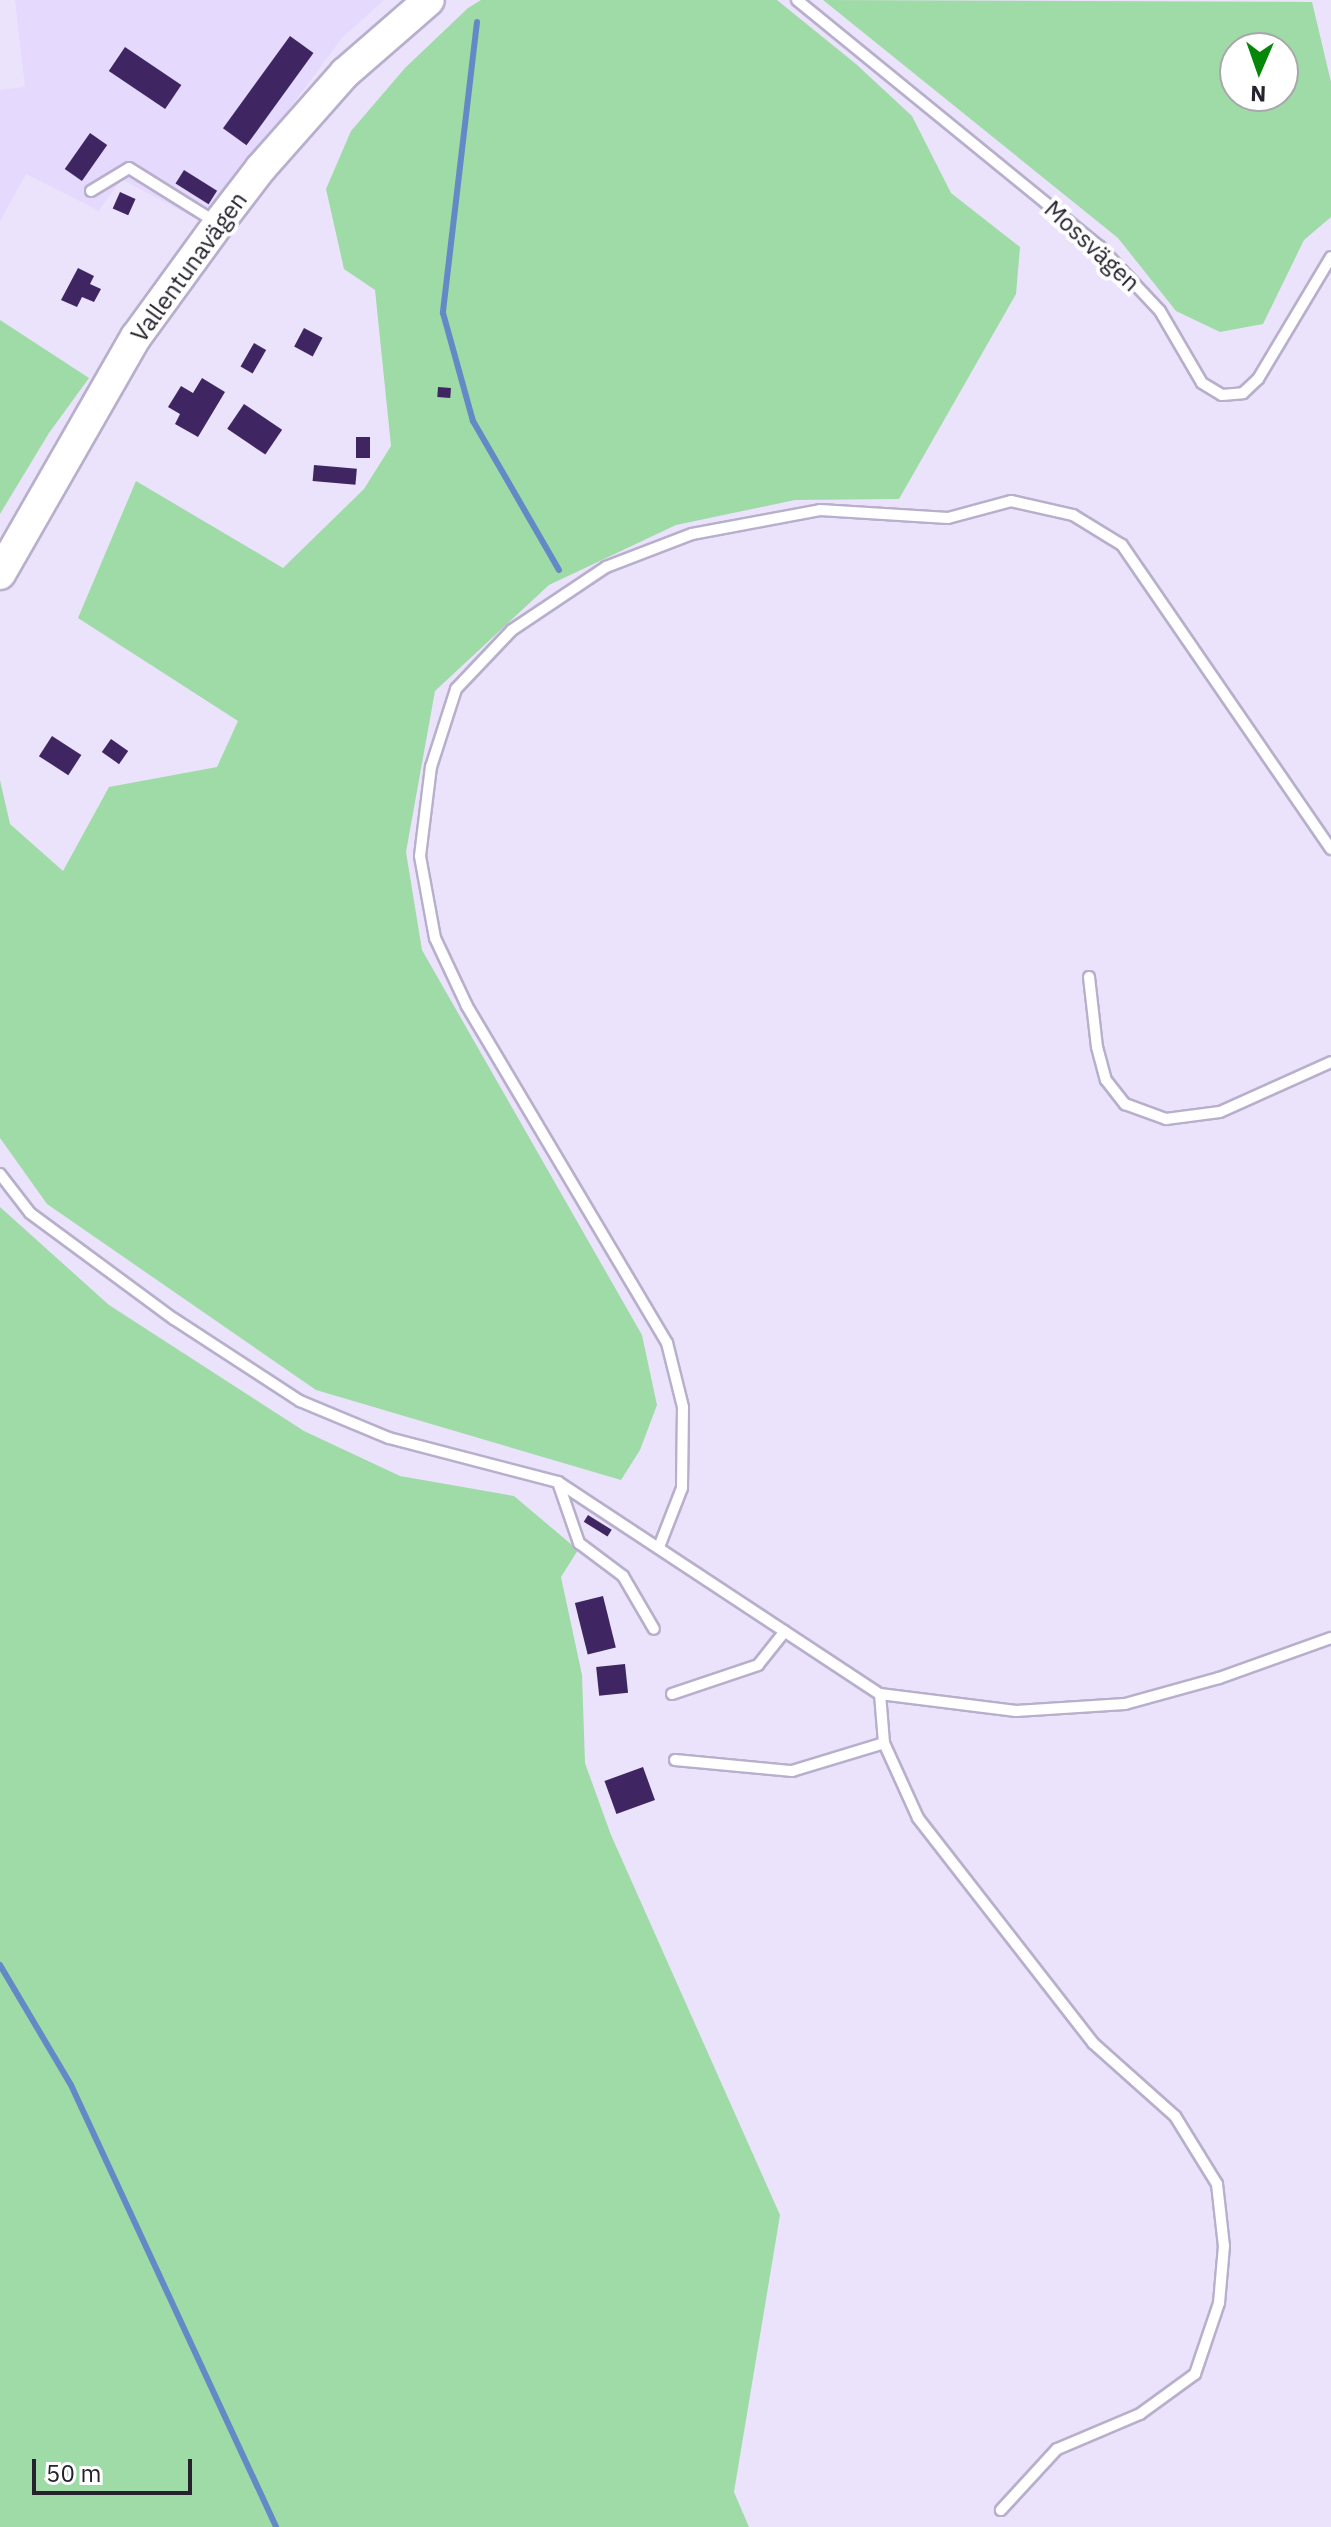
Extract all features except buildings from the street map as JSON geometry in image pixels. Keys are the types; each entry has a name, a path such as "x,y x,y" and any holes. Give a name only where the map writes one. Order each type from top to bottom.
{"main road":[{"name":"Vallentunavägen","path":"0,574 136,337 218,224 261,168 345,73 429,0"}],"lane":[{"name":"Mossvägen","path":"797,0 1099,246 1160,311 1202,383 1222,395 1243,393 1258,379 1331,257"},
{"path":"91,191 129,168 218,224"},
{"path":"659,1547 682,1488 683,1407 667,1343 467,1006 435,938 420,856 431,767 456,689 512,630 606,567 692,534 820,510 948,518 1011,501 1073,515 1122,545 1331,849"},
{"path":"1089,977 1097,1047 1106,1080 1125,1104 1166,1119 1220,1112 1331,1062"},
{"path":"0,1174 30,1213 174,1319 300,1401 389,1438 558,1482 880,1694 1016,1711 1125,1704 1219,1678 1331,1638"},
{"path":"558,1482 579,1543 623,1576 654,1629"},
{"path":"672,1694 758,1665 785,1631"},
{"path":"880,1694 884,1743 918,1818 1093,2043 1175,2116 1217,2184 1224,2246 1219,2303 1195,2374 1140,2414 1057,2449 1001,2510"},
{"path":"675,1760 792,1771 884,1743"}],"shaded area":[{"path":"15,0 384,0 342,38 204,223 121,179 99,211 26,174 0,221 0,90 25,87"}],"green space":[{"path":"481,0 777,0 856,64 912,116 951,193 1020,247 1016,294 899,499 795,500 676,525 549,585 435,691 406,852 422,950 642,1335 657,1405 640,1450 621,1480 316,1390 47,1204 0,1138 0,780 10,824 63,871 109,787 217,767 238,721 78,618 136,481 283,568 364,489 391,446 375,290 344,269 326,189 351,131 405,68 468,8"},
{"path":"823,0 1312,2 1331,82 1331,217 1304,240 1263,324 1220,332 1176,311 1118,238"},
{"path":"0,320 89,378 49,433 0,514"},
{"path":"0,1207 109,1305 304,1431 400,1476 514,1496 578,1550 561,1577 582,1675 585,1763 611,1835 780,2215 734,2492 749,2527 0,2527"}],"waterway":[{"path":"477,22 443,313 473,421 559,570"},
{"path":"0,1965 71,2085 276,2527"}]}
